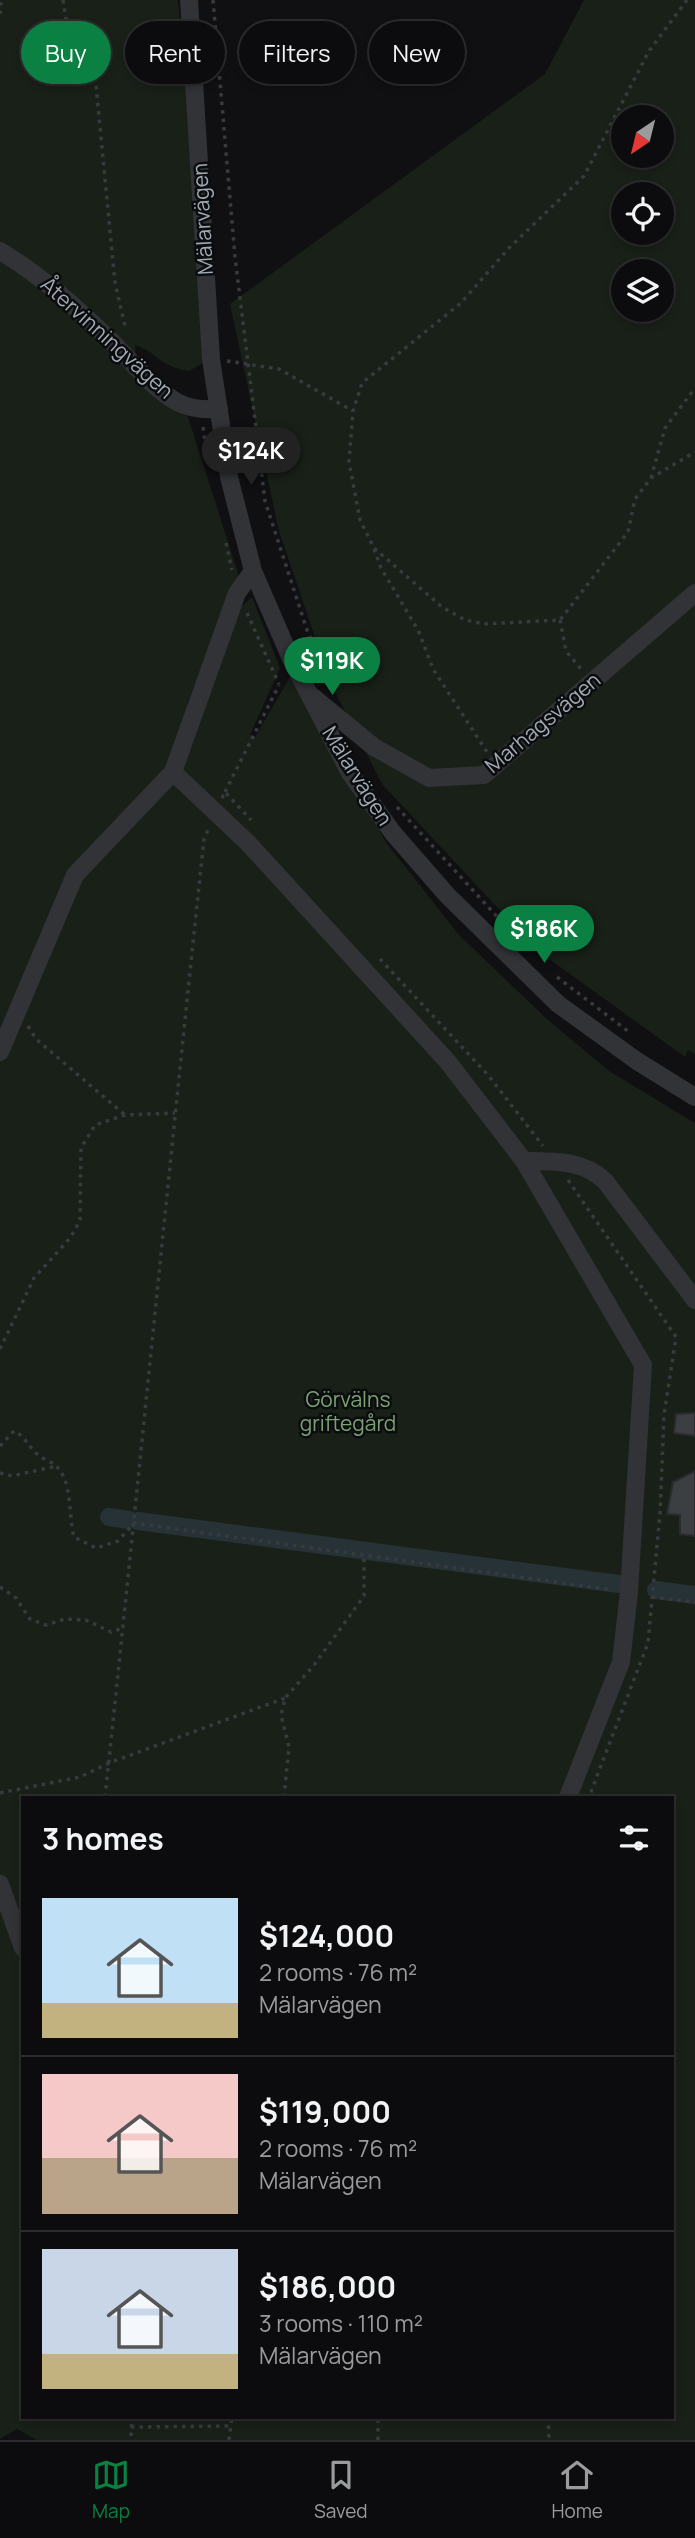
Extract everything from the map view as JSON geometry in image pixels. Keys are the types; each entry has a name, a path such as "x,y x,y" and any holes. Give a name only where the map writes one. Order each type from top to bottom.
{"street":[{"name":"Mälarvägen","path":"189,0 211,359 229,477 253,571 292,662 350,773 393,833 447,895 558,1004 637,1061 695,1097"},
{"name":"Återvinningvägen","path":"0,251 32,270 158,388 178,402 204,410 219,409"},
{"path":"0,1052 75,875 173,772 237,593 253,571"},
{"name":"Marhagsvägen","path":"307,692 374,747 429,778 484,775 695,593"},
{"path":"173,772 249,844 448,1062 524,1161 643,1365 629,1592 621,1662 568,1796"},
{"path":"524,1161 555,1161 592,1168 695,1300"},
{"path":"0,1884 21,1942"}],"path":[{"path":"0,14 1,0"},
{"path":"62,0 69,38 96,85 115,283 133,363"},
{"path":"213,0 235,257 265,501 307,630 348,726"},
{"path":"494,766 475,730 433,669 418,630 381,568 360,520 349,462 353,411 362,383 461,303 509,248 584,176 649,51 687,0"},
{"path":"211,359 279,369 353,411"},
{"path":"592,682 566,651 560,620 628,532 635,499 651,478 665,428 695,388"},
{"path":"651,478 695,452"},
{"path":"373,548 442,607 465,620 484,624 560,620"},
{"path":"105,1796 204,839 225,792 292,662"},
{"path":"225,792 253,822"},
{"path":"388,797 509,930"},
{"path":"374,953 488,1075 555,1161 676,1337 664,1415 648,1643 638,1676 589,1796"},
{"path":"548,969 633,1035"},
{"path":"18,1009 36,1039 125,1115"},
{"path":"0,1349 34,1278 71,1237 80,1220 81,1148 95,1125 125,1115 174,1113"},
{"path":"0,1446 14,1431 20,1434 37,1454 57,1466 69,1487 69,1516 74,1537 96,1548 118,1541 134,1523"},
{"path":"0,1473 12,1476 57,1466"},
{"path":"134,1523 695,1602"},
{"path":"284,1796 289,1747 281,1714 285,1698 314,1665 364,1596 364,1556"},
{"path":"0,1587 16,1598 30,1619 46,1625 65,1619 86,1620 111,1632 123,1628"},
{"path":"0,1793 80,1777 109,1763 285,1698"},
{"path":"131,2436 132,2419"},
{"path":"229,2440 232,2419"},
{"path":"378,2419 378,2440"},
{"path":"548,2419 550,2440"},
{"path":"131,2427 231,2426"}],"green space":[{"name":"Görvälns griftegård","path":"0,0 178,0 180,21 125,21 125,84 185,84 198,226 205,362 189,371 179,369 135,345 138,382 175,400 188,417 239,576 187,704 198,710 240,608 252,597 280,668 250,735 255,737 294,670 385,841 459,935 547,1019 609,1071 695,1123 695,2440 37,2440 17,2429 0,2439"},
{"path":"584,0 695,0 695,1054 688,1050 685,1057 538,951 382,784 330,682 279,531 230,304 545,74"}],"building":[{"path":"695,1413 695,1436 674,1433 676,1414"},
{"path":"695,1471 695,1536 680,1534 680,1515 667,1514 673,1482"}],"waterway":[{"path":"109,1517 129,1520"},
{"path":"138,1521 619,1584"},
{"path":"656,1590 695,1595"}]}
